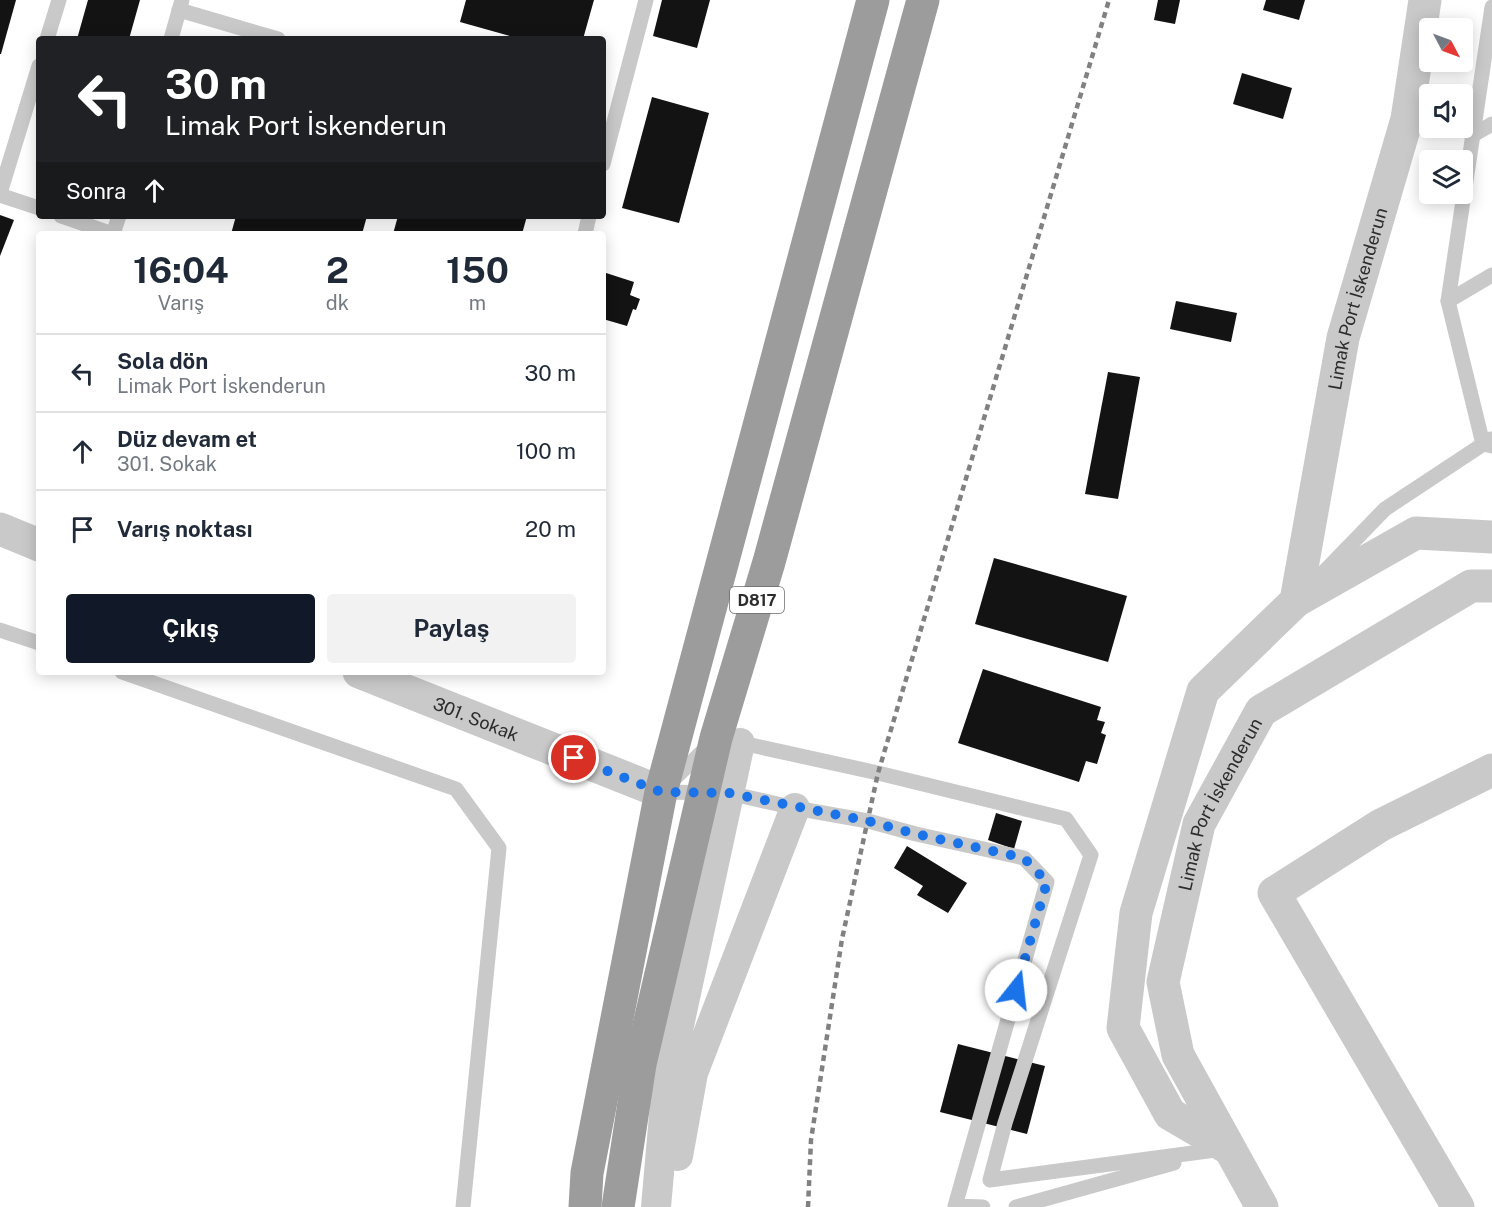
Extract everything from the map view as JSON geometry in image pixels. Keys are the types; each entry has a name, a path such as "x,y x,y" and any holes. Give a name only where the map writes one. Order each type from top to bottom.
{"highway":[{"name":"D817","path":"585,1207 587,1173 661,792 873,0"},
{"name":"D817","path":"618,1207 640,1064 716,792 769,562 923,0"},
{"path":"817,209 864,218"}],"street":[{"name":"Limak Port İskenderun","path":"1296,601 1343,338 1407,119 1425,0"},
{"path":"0,529 36,543"},
{"name":"Limak Port İskenderun","path":"1228,1148 1170,1114 1123,1028 1136,913 1203,691 1296,601 1416,533 1492,537"},
{"name":"Limak Port İskenderun","path":"1262,1207 1178,1055 1163,982 1199,824 1261,711 1471,586 1492,586"},
{"name":"301. Sokak","path":"366,675 661,792"},
{"path":"1458,1207 1274,893 1381,825 1492,770"},
{"path":"656,1207 667,1081 716,792"},
{"path":"666,1207 673,1184 693,1073 795,808"}],"lane":[{"path":"48,36 59,0"},
{"path":"607,135 646,0"},
{"path":"172,36 181,5 269,36"},
{"name":"Limak Port İskenderun","path":"1473,135 1492,7"},
{"path":"36,76 0,194 36,207"},
{"path":"1473,135 1492,124"},
{"name":"Limak Port İskenderun","path":"1296,601 1385,509 1489,443 1448,301 1473,138"},
{"path":"70,219 104,231"},
{"path":"1448,301 1492,275"},
{"path":"0,630 36,642"},
{"path":"131,675 456,789 499,848 463,1207"},
{"path":"661,792 728,740 878,773 1066,819 1091,855 1005,1123 990,1180 1228,1148"},
{"path":"661,792 716,792 868,821 1024,858 1047,882 955,1206 983,1207"},
{"path":"1016,1207 1228,1148"}],"building":[{"path":"0,0 16,0 1,54 0,54"},
{"path":"88,0 140,0 130,36 78,36"},
{"path":"466,0 594,0 584,36 510,36 460,22"},
{"path":"662,0 710,0 697,48 653,36"},
{"path":"1158,0 1180,0 1175,24 1154,20"},
{"path":"1266,0 1305,0 1299,20 1263,10"},
{"path":"1242,73 1292,88 1283,119 1233,104"},
{"path":"652,97 709,113 679,223 622,208"},
{"path":"0,215 14,220 0,256"},
{"path":"235,219 366,219 363,231 232,231"},
{"path":"397,219 526,219 523,231 394,231"},
{"path":"606,273 634,282 630,295 640,299 636,310 633,309 627,326 606,320"},
{"path":"1176,301 1237,313 1231,342 1170,329"},
{"path":"1108,372 1140,377 1118,499 1085,494"},
{"path":"994,558 1127,596 1108,662 975,624"},
{"path":"983,669 1101,707 1097,720 1105,722 1101,733 1106,735 1097,764 1086,761 1079,782 958,743"},
{"path":"996,813 1022,821 1014,849 988,840"},
{"path":"907,846 967,883 948,913 917,895 923,886 894,868"},
{"path":"958,1044 1045,1066 1027,1134 940,1112"}],"railway":[{"path":"808,1207 811,1140 842,939 878,773 1109,0"}],"route":[{"path":"574,758 661,792 729,793 868,821 1024,858 1047,882 1016,990"}]}
